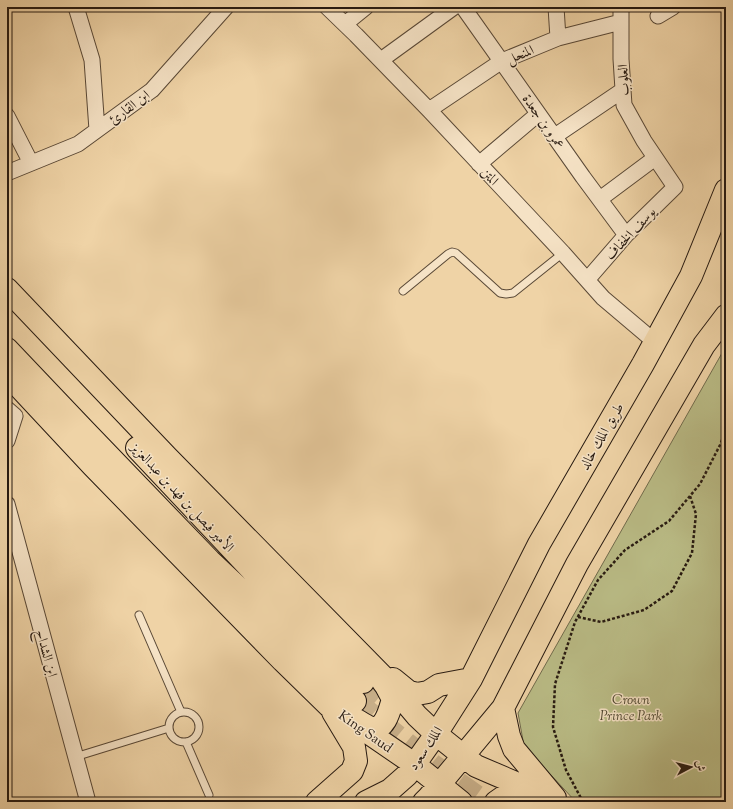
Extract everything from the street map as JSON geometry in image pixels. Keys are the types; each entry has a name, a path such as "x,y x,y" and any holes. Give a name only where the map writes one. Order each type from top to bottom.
{"main road":[{"name":"طريق الملك خالد","path":"471,679 539,544 643,364 691,276 726,190"},
{"name":"الأمير فيصل بن فهد بن عبدالعزيز","path":"7,289 167,457 346,638"},
{"name":"الأمير فيصل بن فهد بن عبدالعزيز","path":"7,309 281,601 359,691 263,611 210,561 7,350"},
{"path":"424,802 503,708 577,564 704,345 726,316"},
{"path":"7,374 103,477 328,705 354,747 356,761 352,771 317,802"},
{"path":"346,638 378,668 409,692 417,694 428,692 439,685 471,679"},
{"path":"328,705 372,728 378,728 386,720 393,699 386,686 346,638"},
{"path":"346,638 390,684 417,716 463,756 476,766 539,793 550,802"},
{"name":"الملك سعود","path":"366,802 390,790 407,775 436,734 471,679"},
{"name":"King Saud","path":"328,705 414,764 461,802"},
{"path":"503,708 509,736 514,749 558,802"},
{"path":"496,802 506,796 525,793 540,802"}],"street":[{"path":"76,7 92,60 97,130"},
{"name":"ابن القارئ","path":"7,173 78,144 152,90 226,7"},
{"name":"المتن","path":"327,7 429,110 563,253 603,298 655,342"},
{"path":"345,24 366,7"},
{"path":"381,60 454,7"},
{"name":"عمرو بن جعدة","path":"463,7 538,114 626,235"},
{"path":"556,7 558,38"},
{"path":"658,16 673,7"},
{"name":"المنحل","path":"429,110 502,62 558,38 621,14"},
{"name":"العلوب","path":"621,14 621,59 624,105 644,141 675,186"},
{"path":"555,136 623,90"},
{"path":"479,164 538,114"},
{"path":"7,116 31,163"},
{"path":"600,199 655,158"},
{"name":"يوسف الخفاف","path":"587,280 626,235 675,186"},
{"path":"7,409 15,416 7,442"},
{"name":"ابن الشداح","path":"7,504 88,802"}],"lane":[{"path":"403,291 452,252 456,253 500,293 509,294 513,293 563,253"},
{"path":"139,615 181,712"},
{"path":"181,712 191,713 197,720 199,729 195,738 186,742 177,740 170,734 169,728 169,724 173,716 181,712"},
{"path":"76,757 169,728"},
{"path":"186,742 209,795"}],"path":[{"path":"583,802 566,770 553,727 556,684 575,622 598,580 625,550 669,521 700,484 726,430"},
{"path":"578,617 601,622 644,610 672,591 692,553 696,514 690,496"}],"green space":[{"name":"Crown Prince Park","path":"726,346 726,802 576,802 524,746 518,713"}],"tunnel":[{"path":"363,682 401,713"},
{"path":"355,701 433,765 485,802"}]}
